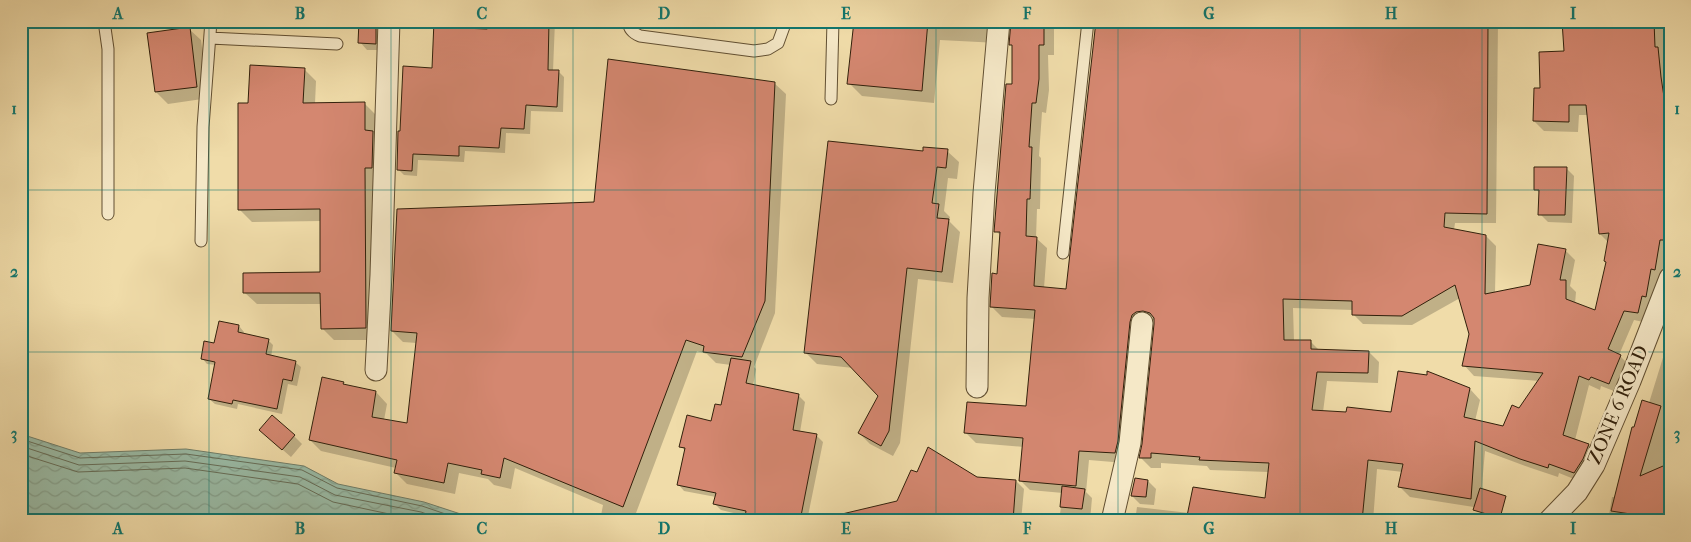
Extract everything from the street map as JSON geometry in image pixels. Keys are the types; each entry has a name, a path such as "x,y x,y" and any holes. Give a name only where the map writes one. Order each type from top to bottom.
{"street":[{"path":"376,370 389,21"},
{"path":"977,387 978,298 984,194 1000,21"},
{"name":"ZONE 6 ROAD","path":"1549,521 1577,492 1594,465 1630,381 1670,278"},
{"path":"1112,521 1130,443 1142,323"}],"lane":[{"path":"104,21 108,49 108,214"},
{"path":"201,241 203,128 211,21"},
{"path":"628,21 632,33 640,36 754,51 768,49 778,43 786,21"},
{"path":"831,99 833,21"},
{"path":"1064,253 1088,21"},
{"path":"210,38 337,44"}],"water":[{"path":"21,434 80,453 186,449 304,466 338,484 424,502 482,521 21,521"}],"building":[{"path":"359,21 376,21 376,44 358,43"},
{"path":"434,21 463,21 462,28 487,29 498,21 549,21 548,70 559,70 557,107 526,105 524,129 501,128 499,148 459,146 459,156 413,154 412,171 397,170 403,66 432,68"},
{"path":"854,21 928,21 922,91 847,84"},
{"path":"1011,21 1044,21 1044,45 1039,45 1039,79 1036,103 1032,103 1029,147 1032,147 1030,199 1027,199 1026,236 1037,237 1034,286 1066,289 1096,21 1488,21 1487,214 1445,213 1444,227 1486,235 1485,294 1530,285 1538,244 1566,249 1560,280 1566,280 1566,299 1595,310 1606,262 1604,261 1609,233 1599,234 1586,105 1569,105 1569,122 1533,121 1534,88 1540,88 1539,52 1564,51 1562,21 1654,21 1655,47 1658,47 1670,137 1670,221 1665,220 1665,240 1660,240 1655,270 1651,269 1646,297 1642,296 1638,313 1624,311 1608,349 1621,355 1609,384 1591,377 1589,380 1579,376 1563,435 1589,444 1583,459 1574,473 1549,464 1548,468 1520,459 1475,441 1471,499 1398,487 1403,464 1368,460 1362,521 1207,521 1187,516 1193,487 1265,498 1269,463 1199,460 1200,457 1151,453 1151,458 1139,458 1154,324 1154,318 1150,313 1143,311 1132,315 1130,322 1118,441 1115,453 1079,451 1076,486 1019,481 1023,438 964,433 967,402 1026,406 1035,310 990,307 992,273 997,274 1000,232 994,232 1006,84 1012,84 1012,45 1009,45","holes":["1455,285 1469,334 1462,366 1543,373 1519,408 1512,405 1503,426 1464,417 1470,388 1427,371 1427,375 1398,371 1391,412 1347,407 1346,412 1312,410 1317,372 1368,373 1369,351 1311,349 1311,340 1284,340 1283,299 1352,301 1352,315 1402,316"]},
{"path":"190,27 197,87 155,92 147,33"},
{"path":"608,59 775,82 765,301 742,357 703,352 704,346 686,340 623,507 504,458 500,478 481,474 482,470 448,463 444,483 394,473 397,460 309,440 322,377 344,382 343,384 376,391 372,417 407,423 417,333 391,331 397,209 594,202"},
{"path":"250,65 305,68 303,103 365,102 365,130 373,131 372,168 365,168 366,328 321,329 320,293 243,293 243,273 320,272 320,209 238,210 238,103 248,103"},
{"path":"828,141 923,151 923,147 948,149 946,168 937,167 932,203 939,204 937,218 949,219 942,272 907,268 889,431 881,446 858,433 878,396 841,357 804,353"},
{"path":"1534,167 1567,167 1565,215 1538,215 1539,190 1534,190"},
{"path":"219,321 239,325 238,332 269,339 266,354 296,361 292,381 283,379 277,409 233,400 232,404 208,399 215,362 201,359 204,341 214,343"},
{"path":"731,358 751,361 746,383 799,394 793,430 817,434 800,521 761,521 745,517 746,511 713,504 716,493 677,485 685,448 679,447 687,415 711,421 715,404 721,405"},
{"path":"1642,400 1661,406 1640,476 1670,463 1670,520 1611,511 1632,427 1634,427"},
{"path":"272,415 295,435 282,450 259,430"},
{"path":"928,447 977,477 1016,480 1013,521 961,518 960,521 843,521 842,514 897,501 911,470 917,472"},
{"path":"1135,478 1148,480 1146,497 1131,496"},
{"path":"1062,486 1085,489 1082,509 1060,507"},
{"path":"1480,488 1506,496 1500,518 1473,510"}]}
